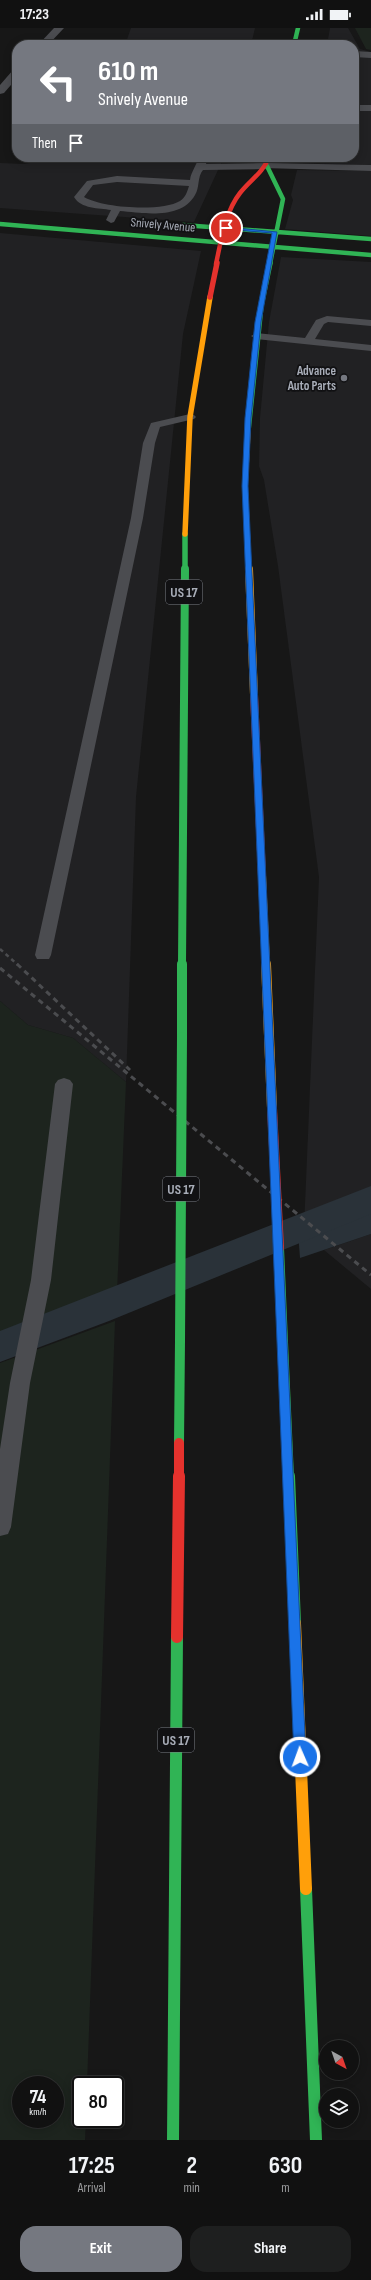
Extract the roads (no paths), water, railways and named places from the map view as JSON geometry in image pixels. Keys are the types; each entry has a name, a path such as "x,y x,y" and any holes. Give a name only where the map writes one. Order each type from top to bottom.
{"main road":[{"path":"295,40 298,28"},
{"name":"US 17","path":"173,2140 180,1341 184,509 190,417 205,317 222,243 236,198 267,162"},
{"path":"268,162 283,199 274,232 256,336 248,418 245,486 272,1108 284,1342 316,2140"},
{"name":"Snively Avenue","path":"0,224 272,248 371,255"},
{"name":"Snively Avenue","path":"175,224 371,239"}],"street":[{"path":"47,40 58,28"},
{"path":"359,54 371,55"},
{"path":"1,88 12,77"},
{"path":"359,108 371,108"},
{"path":"283,162 371,168"}],"lane":[{"path":"194,183 99,180 90,183 79,196 80,199 90,204 117,208 157,210 178,207 190,198 194,190 194,183 194,173 201,167 202,162"},
{"path":"201,167 257,162"},
{"path":"111,220 117,208"},
{"path":"308,341 320,322 327,319 371,323"},
{"path":"256,336 371,348"},
{"path":"43,955 137,518 149,443 155,425 190,417"},
{"path":"0,1527 20,1383 41,1280 64,1084"}],"waterway":[{"path":"0,1347 95,1311 371,1199"}],"railway":[{"path":"0,949 18,965"},
{"path":"17,964 130,1070"},
{"path":"0,968 371,1275"}],"place":[{"name":"Advance Auto Parts","path":"344,378"}]}
